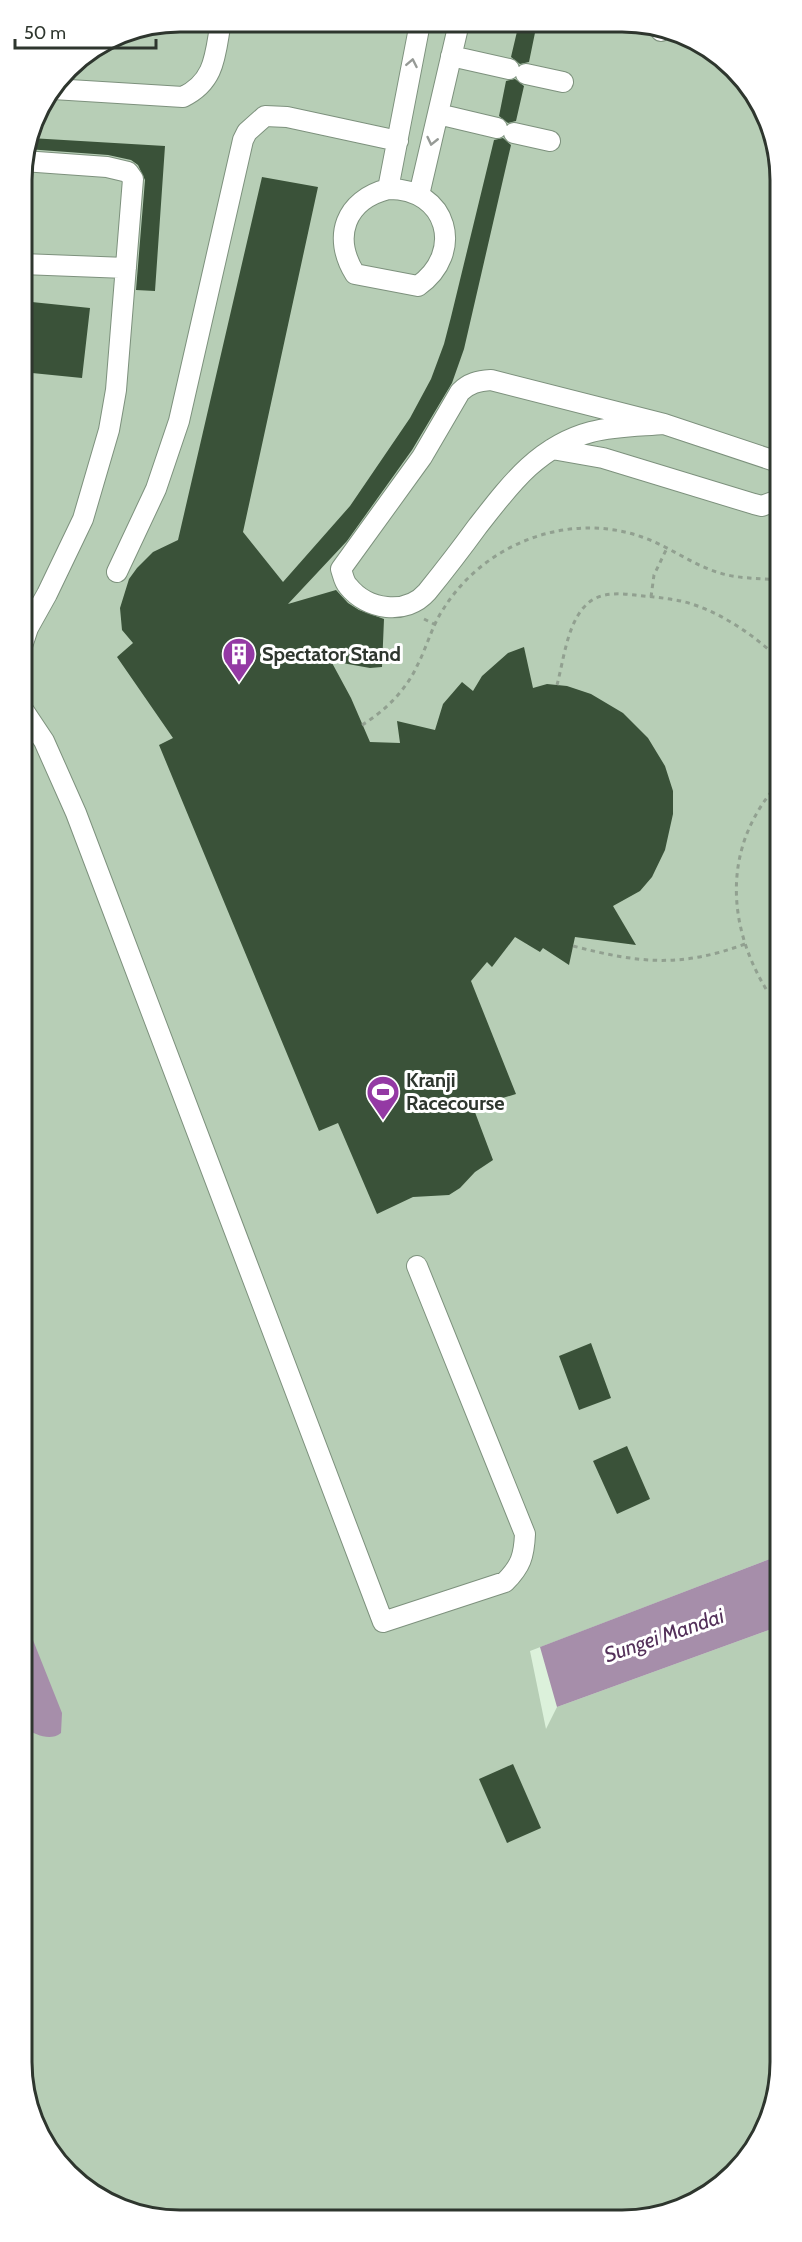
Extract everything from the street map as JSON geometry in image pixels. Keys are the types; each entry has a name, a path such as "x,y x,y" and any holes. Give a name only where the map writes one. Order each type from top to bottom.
{"street":[{"path":"62,90 183,98 198,90 207,78 214,61 219,32"},
{"path":"388,189 418,32"},
{"path":"419,195 457,32"},
{"path":"452,56 563,82"},
{"path":"438,114 550,141"},
{"path":"117,572 156,489 179,421 243,140 248,132 265,116 274,116 398,141"},
{"path":"32,621 84,519 109,430 116,390 133,179 128,172 107,167 33,162"},
{"path":"388,189 410,191 419,195 439,214 445,234 443,255 438,267 418,286 355,274 347,262 343,249 346,222 353,210 363,200 388,189"},
{"path":"32,264 126,268"},
{"path":"664,424 591,432 552,449 531,463 513,481 421,599 411,606 388,608 362,600 347,585 341,569 422,457 453,402 467,386 479,381 491,380 664,424 770,459"},
{"path":"552,449 603,458 762,506 770,503"},
{"path":"32,723 44,741 76,813 384,1622 506,1582 515,1572 524,1554 525,1534 417,1266"}],"path":[{"path":"362,725 388,705 405,686 417,667 443,608 482,565 502,550 535,536 568,529 600,528 643,537 719,573 733,577 770,579"},
{"path":"651,597 654,575 667,548"},
{"path":"557,685 571,632 588,603 599,596 620,593 688,603 713,613 757,640 770,651"},
{"path":"766,989 745,944 737,904 738,863 749,826 770,793"},
{"path":"573,946 644,961 671,961 717,954 745,944"}],"green space":[{"name":"Kranji Racecourse","path":"179,32 623,32 652,34 670,39 705,56 734,82 746,97 755,114 768,150 770,179 770,1559 530,1651 546,1729 557,1707 770,1630 770,2072 765,2101 755,2128 746,2145 720,2174 697,2191 670,2203 632,2210 170,2210 132,2203 105,2191 89,2180 62,2153 51,2137 34,2092 32,2063 32,170 43,123 51,105 68,82 89,62 105,51 150,34"}],"water":[{"name":"Sungei Mandai","path":"770,1559 770,1630 557,1707 540,1647"},
{"path":"32,1638 62,1713 61,1733 52,1737 32,1732"}],"building":[{"path":"517,32 535,32 529,62 520,64 511,57"},
{"path":"515,79 524,86 516,121 508,123 499,116 506,81"},
{"path":"38,138 165,146 155,291 136,290 145,180 138,165 131,160 108,155 35,150"},
{"name":"Spectator Stand","path":"503,138 511,145 464,349 452,383 412,450 347,541 288,604 336,590 348,603 359,610 384,619 382,667 370,668 331,661 351,698 370,742 400,743 397,721 435,730 443,704 462,682 473,691 482,676 508,653 524,647 533,688 547,684 567,686 591,694 623,713 648,738 665,766 673,791 673,814 665,850 652,877 640,891 613,906 636,945 575,937 569,965 543,948 540,952 515,937 492,967 487,962 471,981 516,1094 473,1107 493,1160 475,1172 460,1188 449,1195 413,1197 377,1214 338,1123 319,1131 159,745 173,738 117,657 133,643 122,630 120,608 129,579 137,568 153,552 178,540 262,177 318,187 243,532 283,582 350,506 410,418 431,379 444,344 494,140"},
{"path":"32,302 90,308 82,378 32,373"},
{"path":"591,1343 611,1398 579,1410 559,1356"},
{"path":"627,1446 650,1499 617,1514 593,1461"},
{"path":"513,1764 541,1828 507,1843 479,1779"}],"place":[{"name":"Spectator Stand","path":"239,683"},
{"name":"Kranji Racecourse","path":"383,1121"}]}
